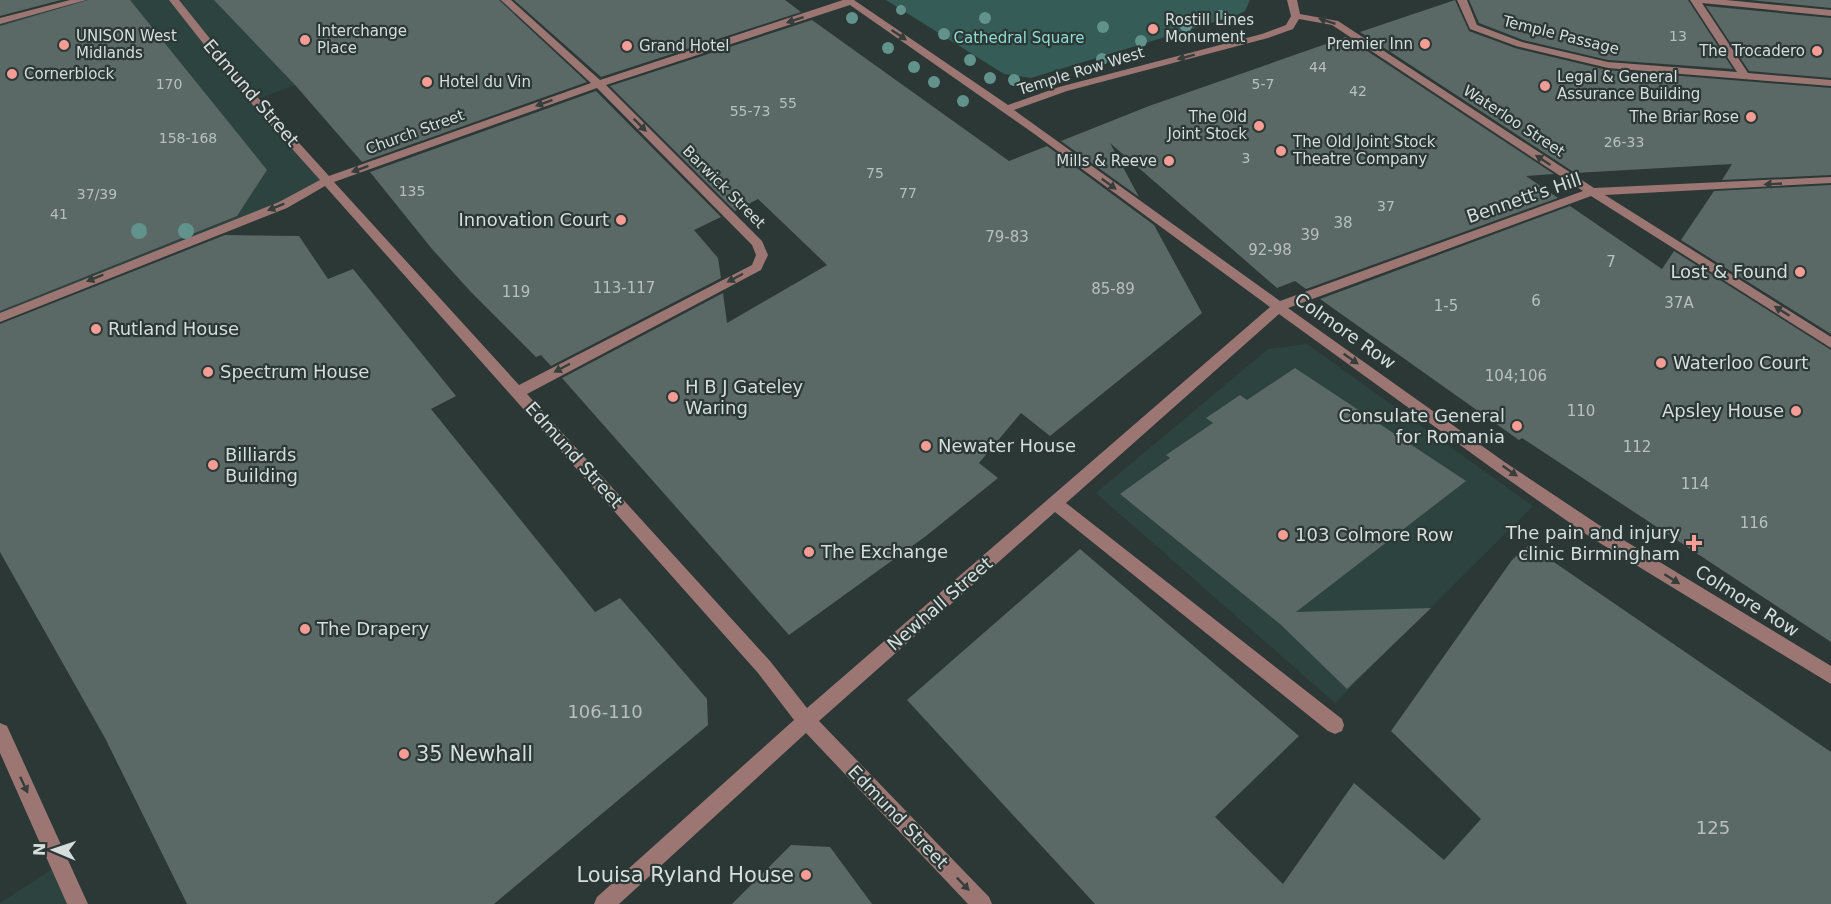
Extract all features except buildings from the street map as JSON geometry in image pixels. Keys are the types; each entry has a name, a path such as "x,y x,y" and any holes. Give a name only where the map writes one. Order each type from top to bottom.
{"street":[{"path":"0,21 81,0"},
{"name":"Edmund Street","path":"174,0 247,92 764,667 806,721 982,904"},
{"name":"Barwick Street","path":"506,0 599,84 758,244 762,255 757,267 518,392"},
{"path":"1292,0 1296,16"},
{"name":"Temple Passage","path":"1462,0 1473,27 1519,44 1608,64 1831,83"},
{"path":"1696,0 1744,75"},
{"path":"1696,0 1831,13"},
{"name":"Church Street","path":"0,318 283,205 328,180 599,84 849,1"},
{"name":"Colmore Row","path":"849,1 1006,109 1278,307 1597,532 1831,676"},
{"name":"Temple Row West","path":"1006,109 1063,89 1265,36 1290,27 1296,16"},
{"name":"Waterloo Street","path":"1296,16 1315,17 1335,23 1592,192 1831,342"},
{"name":"Bennett's Hill","path":"1278,307 1319,290 1592,192 1831,180"},
{"name":"Newhall Street","path":"604,904 806,721 1278,307"},
{"path":"1055,503 1335,725"},
{"path":"0,732 78,904"}],"shaded area":[{"path":"81,0 506,0 519,12 393,49 255,100 328,180 306,193 0,318 0,21"},
{"name":"103 Colmore Row","path":"1307,344 1533,506 1335,703 1096,493 1268,349"},
{"path":"60,864 82,904 0,904 0,903"}],"green space":[{"name":"Cathedral Square","path":"886,0 1250,0 1245,11 1237,15 1031,78 1004,74"}],"place":[{"name":"Rostill Lines Monument","path":"1153,29"},
{"name":"Interchange Place","path":"305,40"},
{"name":"Premier Inn","path":"1425,44"},
{"name":"UNISON West Midlands","path":"64,45"},
{"name":"Grand Hotel","path":"627,46"},
{"name":"The Trocadero","path":"1817,51"},
{"name":"Cornerblock","path":"12,74"},
{"name":"Hotel du Vin","path":"427,82"},
{"name":"Legal & General Assurance Building","path":"1545,86"},
{"name":"The Briar Rose","path":"1751,117"},
{"name":"The Old Joint Stock","path":"1259,126"},
{"name":"The Old Joint Stock Theatre Company","path":"1281,151"},
{"name":"Mills & Reeve","path":"1169,161"},
{"name":"Innovation Court","path":"621,220"},
{"name":"Lost & Found","path":"1800,272"},
{"name":"Rutland House","path":"96,329"},
{"name":"Waterloo Court","path":"1661,363"},
{"name":"Spectrum House","path":"208,372"},
{"name":"H B J Gateley Waring","path":"673,397"},
{"name":"Apsley House","path":"1796,411"},
{"name":"Consulate General for Romania","path":"1517,426"},
{"name":"Newater House","path":"926,446"},
{"name":"Billiards Building","path":"213,465"},
{"name":"103 Colmore Row","path":"1283,535"},
{"name":"The pain and injury clinic Birmingham","path":"1694,543"},
{"name":"The Exchange","path":"809,552"},
{"name":"The Drapery","path":"305,629"},
{"name":"35 Newhall","path":"404,754"},
{"name":"Louisa Ryland House","path":"806,875"}]}
